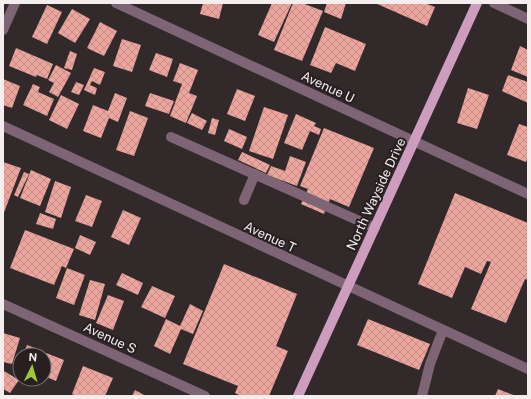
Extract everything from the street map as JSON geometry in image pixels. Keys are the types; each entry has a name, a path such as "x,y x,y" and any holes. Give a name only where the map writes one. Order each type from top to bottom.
{"main road":[{"name":"North Wayside Drive","path":"298,396 477,3"}],"street":[{"path":"3,30 15,3"},
{"name":"Avenue U","path":"116,3 528,194"},
{"path":"494,3 528,19"},
{"name":"Avenue T","path":"3,126 528,370"},
{"path":"171,137 375,228"},
{"path":"244,200 255,174"},
{"name":"Avenue S","path":"3,304 205,396"},
{"path":"422,396 430,364 444,330"}],"building":[{"path":"203,3 223,3 219,19 200,14"},
{"path":"272,3 292,3 274,42 258,35"},
{"path":"293,3 302,3 323,11 302,61 274,50"},
{"path":"327,3 346,3 341,19 324,12"},
{"path":"375,3 425,3 435,7 427,26"},
{"path":"47,5 62,12 47,44 32,37"},
{"path":"72,9 90,19 75,43 58,33"},
{"path":"100,22 117,31 104,56 87,48"},
{"path":"325,27 366,44 355,71 336,63 331,73 310,65"},
{"path":"122,39 141,45 132,72 113,66"},
{"path":"520,46 528,50 528,77 511,70"},
{"path":"16,48 53,64 47,79 37,75 36,77 9,66"},
{"path":"70,51 77,54 72,70 64,68"},
{"path":"156,53 173,59 167,77 149,70"},
{"path":"180,63 198,70 189,93 197,96 186,123 170,116 182,84 173,81"},
{"path":"56,65 71,73 58,97 49,92 54,83 48,80"},
{"path":"94,68 105,72 100,85 92,81 90,85 97,88 95,95 84,90"},
{"path":"508,75 528,82 528,103 502,91"},
{"path":"3,79 20,86 12,108 3,105"},
{"path":"76,82 84,85 79,95 71,92"},
{"path":"33,84 40,87 38,92 54,99 47,116 23,105"},
{"path":"468,88 489,95 477,129 457,123"},
{"path":"237,89 255,96 245,121 227,114"},
{"path":"115,93 127,98 118,122 109,118 101,138 83,131 93,105 108,111"},
{"path":"150,93 174,101 169,114 145,106"},
{"path":"61,95 79,104 67,129 49,120"},
{"path":"264,107 288,115 273,159 249,151"},
{"path":"130,111 148,118 134,156 116,150"},
{"path":"192,113 207,121 202,130 187,123"},
{"path":"296,114 316,123 314,126 321,129 319,135 310,131 302,150 284,143"},
{"path":"212,118 219,120 215,135 208,133"},
{"path":"519,124 528,127 528,156 526,162 507,155"},
{"path":"324,128 374,148 349,207 330,199 324,214 301,204 308,189 300,186"},
{"path":"229,129 247,137 242,149 224,141"},
{"path":"242,152 270,165 266,173 238,160"},
{"path":"290,156 306,162 297,186 267,175 271,166 285,171"},
{"path":"3,162 21,168 3,215"},
{"path":"31,170 51,179 40,206 20,198"},
{"path":"24,172 29,174 18,197 14,195"},
{"path":"55,181 71,187 61,218 45,212"},
{"path":"455,193 528,223 528,280 525,279 506,323 471,309 491,262 487,261 481,274 465,267 452,298 418,284"},
{"path":"86,195 102,201 92,227 75,221"},
{"path":"123,210 141,218 129,245 111,237"},
{"path":"40,213 56,219 53,229 36,224"},
{"path":"25,230 74,249 66,268 62,266 54,285 10,268"},
{"path":"80,235 96,242 90,255 75,248"},
{"path":"224,264 297,294 276,346 288,351 269,396 241,396 235,393 238,386 183,364"},
{"path":"67,268 85,275 74,305 56,298"},
{"path":"122,273 143,283 138,295 116,285"},
{"path":"90,280 105,284 95,320 79,315"},
{"path":"152,286 175,296 165,318 141,307"},
{"path":"108,295 124,301 113,330 96,323"},
{"path":"190,304 203,311 193,334 181,329 170,354 154,346 166,319 180,326"},
{"path":"368,319 430,344 419,370 357,345"},
{"path":"3,333 20,338 17,347 12,347 12,364 3,362"},
{"path":"52,355 64,360 56,381 52,379"},
{"path":"83,366 113,378 105,396 76,396 72,394"},
{"path":"4,371 12,376 12,387 14,387 10,393 3,389"},
{"path":"498,389 516,396 495,396"},
{"path":"135,390 146,396 132,396"}]}
